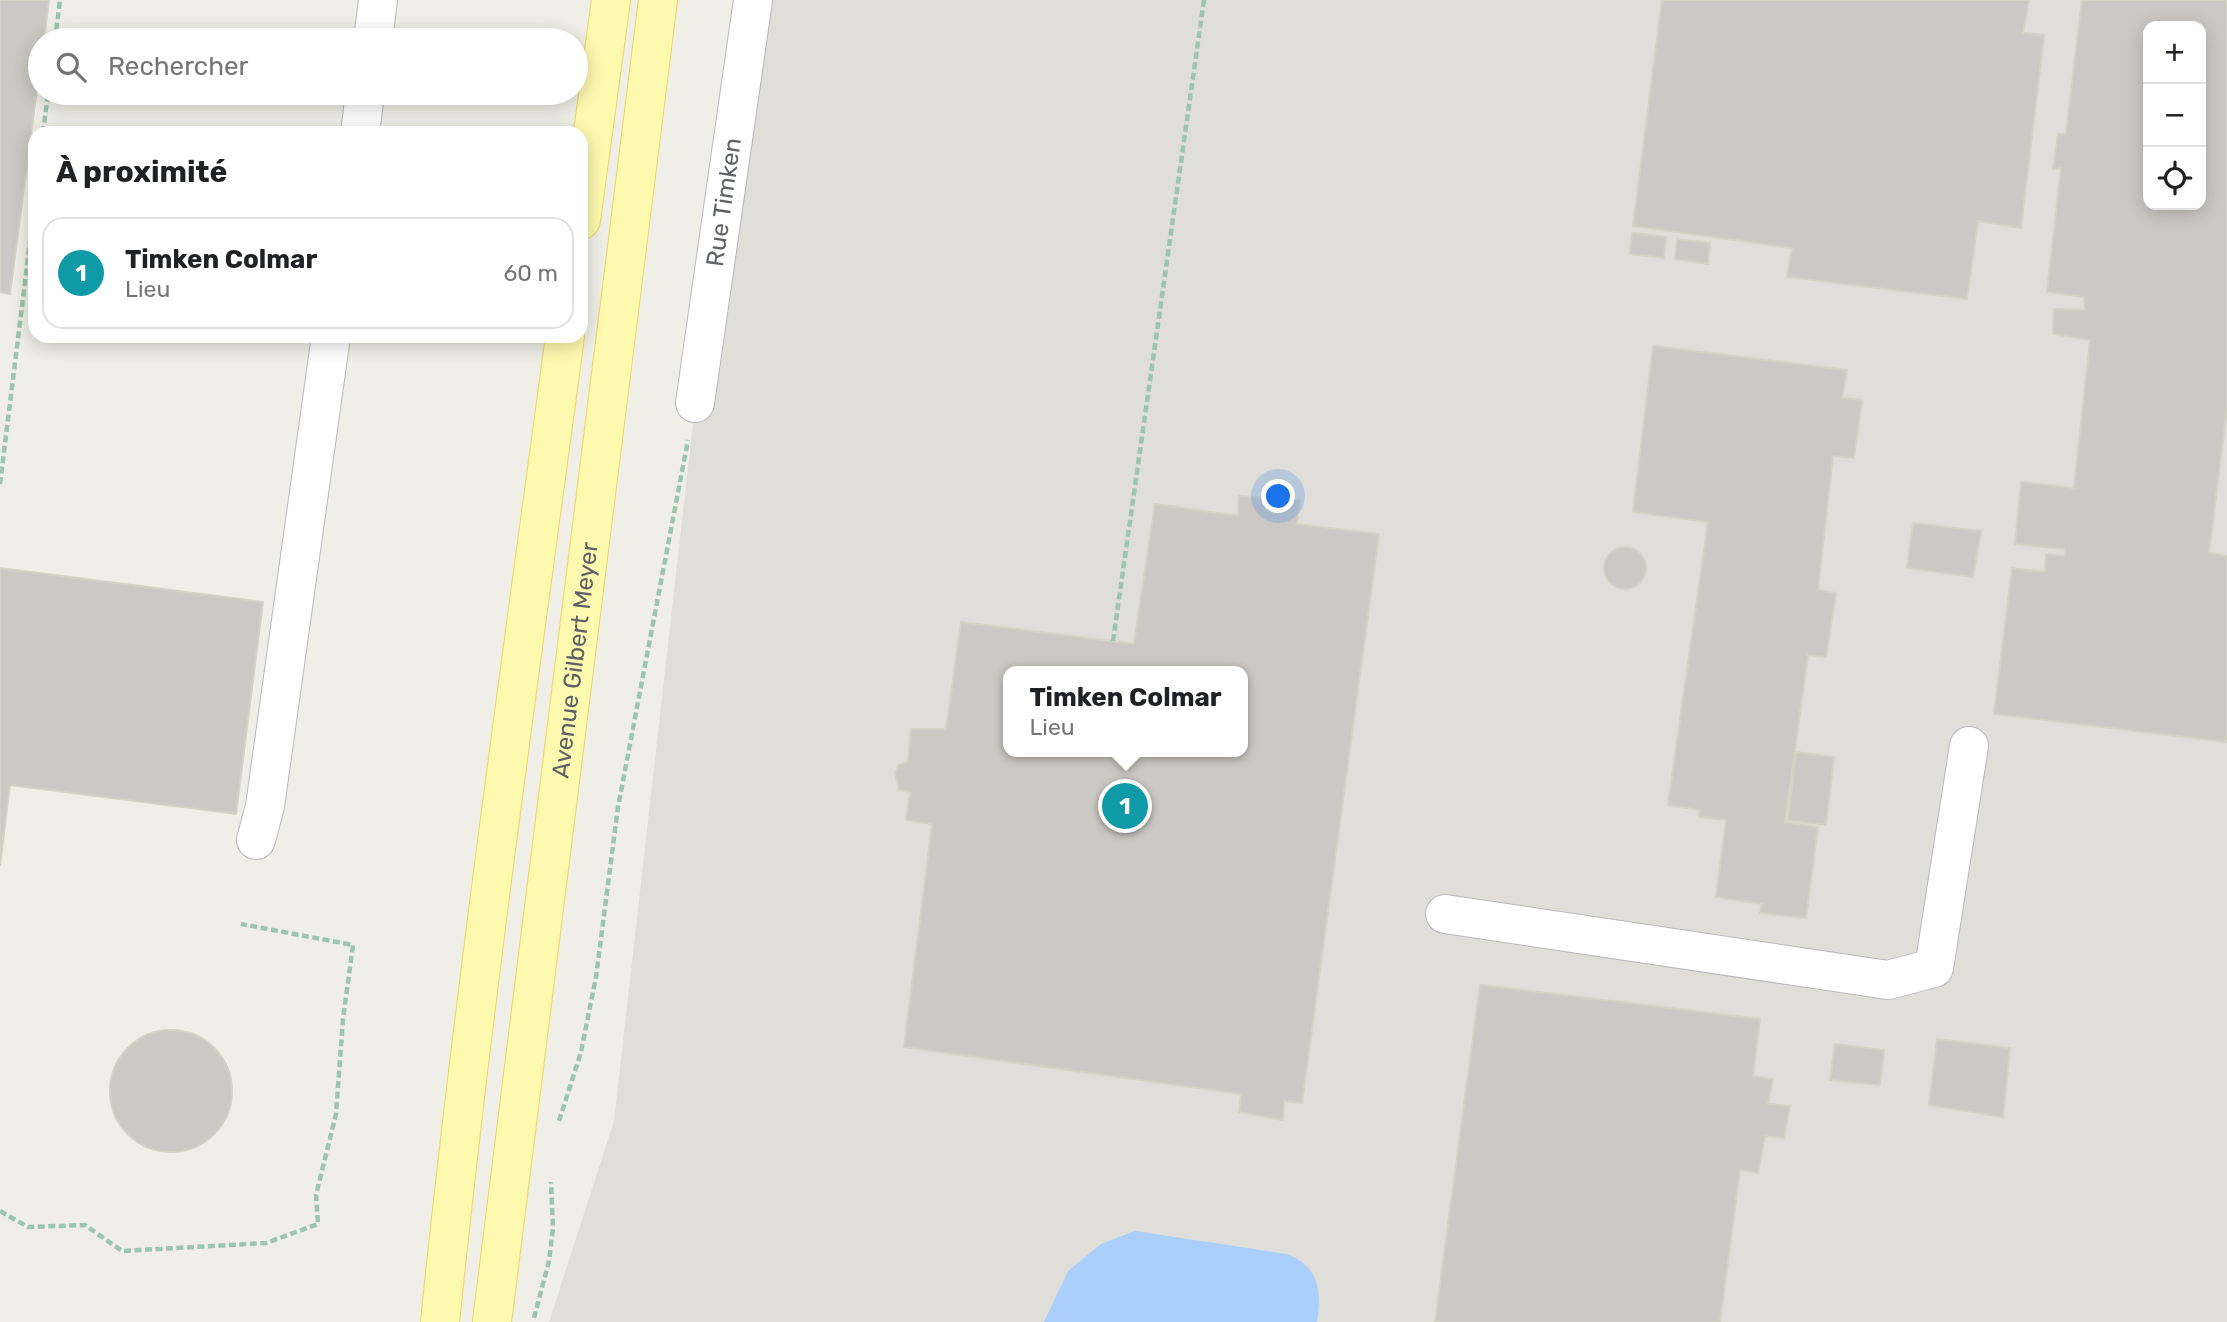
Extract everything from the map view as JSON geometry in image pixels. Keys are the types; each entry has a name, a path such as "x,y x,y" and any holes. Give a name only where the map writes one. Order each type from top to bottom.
{"main road":[{"path":"588,169 611,0"},
{"name":"Avenue Gilbert Meyer","path":"492,1322 658,0"},
{"path":"440,1322 454,1181 491,888 564,343"}],"street":[{"path":"374,28 378,0"},
{"name":"Rue Timken","path":"695,403 752,0"},
{"path":"361,126 364,105"},
{"path":"256,840 265,806 330,343"},
{"path":"1445,914 1888,980 1934,968 1969,746"}],"path":[{"path":"56,28 60,0"},
{"path":"1113,641 1204,0"},
{"path":"44,126 46,105"},
{"path":"0,484 28,258"},
{"path":"558,1124 581,1052 596,977 618,807 695,403"},
{"path":"0,1211 28,1227 85,1226 122,1251 266,1243 318,1224 316,1195 336,1115 343,1018 353,944 241,924"},
{"path":"533,1322 549,1261 553,1228 551,1172"}],"shaded area":[{"path":"741,0 2227,0 2227,1322 549,1322 614,1121"}],"water":[{"path":"1135,1231 1287,1254 1298,1259 1306,1265 1316,1281 1319,1300 1317,1322 1044,1322 1068,1271 1101,1244"}],"building":[{"path":"0,0 49,0 46,28 28,28 28,105 35,105 32,126 28,126 28,157 10,294 0,292"},
{"path":"1662,0 2029,0 2023,33 2044,35 2021,228 1978,221 1967,299 1787,277 1792,248 1633,226"},
{"path":"2082,0 2227,0 2227,408 2209,553 2227,556 2227,742 1994,714 2012,568 2045,572 2046,554 2065,556 2065,549 2015,544 2021,482 2074,488 2090,340 2053,334 2054,309 2085,310 2084,297 2047,292 2061,168 2053,169 2058,134 2066,134"},
{"path":"1632,233 1666,237 1664,258 1630,254"},
{"path":"1677,239 1710,243 1708,264 1675,259"},
{"path":"1653,346 1847,370 1842,398 1862,400 1854,458 1833,456 1818,590 1836,593 1826,657 1808,655 1785,822 1818,827 1806,918 1760,913 1762,904 1716,897 1726,820 1699,817 1700,810 1668,805 1708,522 1633,512"},
{"path":"1239,496 1300,500 1297,524 1379,534 1302,1103 1284,1101 1283,1120 1239,1112 1241,1094 904,1047 932,824 906,820 910,792 899,790 895,773 899,765 908,762 911,729 946,729 961,622 1134,644 1155,504 1238,516"},
{"path":"1913,523 1981,531 1973,577 1907,568"},
{"path":"1625,547 1640,553 1646,568 1640,583 1625,589 1610,583 1604,568 1610,553"},
{"path":"0,568 263,602 236,814 10,785 0,866"},
{"path":"1796,752 1834,757 1826,825 1788,820"},
{"path":"1480,985 1760,1019 1753,1076 1773,1079 1768,1104 1790,1106 1784,1138 1765,1136 1758,1173 1740,1170 1720,1322 1435,1322"},
{"path":"171,1030 194,1035 214,1048 227,1068 232,1091 227,1114 214,1134 194,1147 171,1152 148,1147 128,1134 115,1114 110,1091 115,1068 128,1048 148,1035"},
{"path":"1937,1039 2010,1048 2003,1117 1929,1105"},
{"path":"1835,1044 1884,1050 1880,1085 1830,1080"}],"place":[{"name":"Timken Colmar","path":"1125,806"}]}
